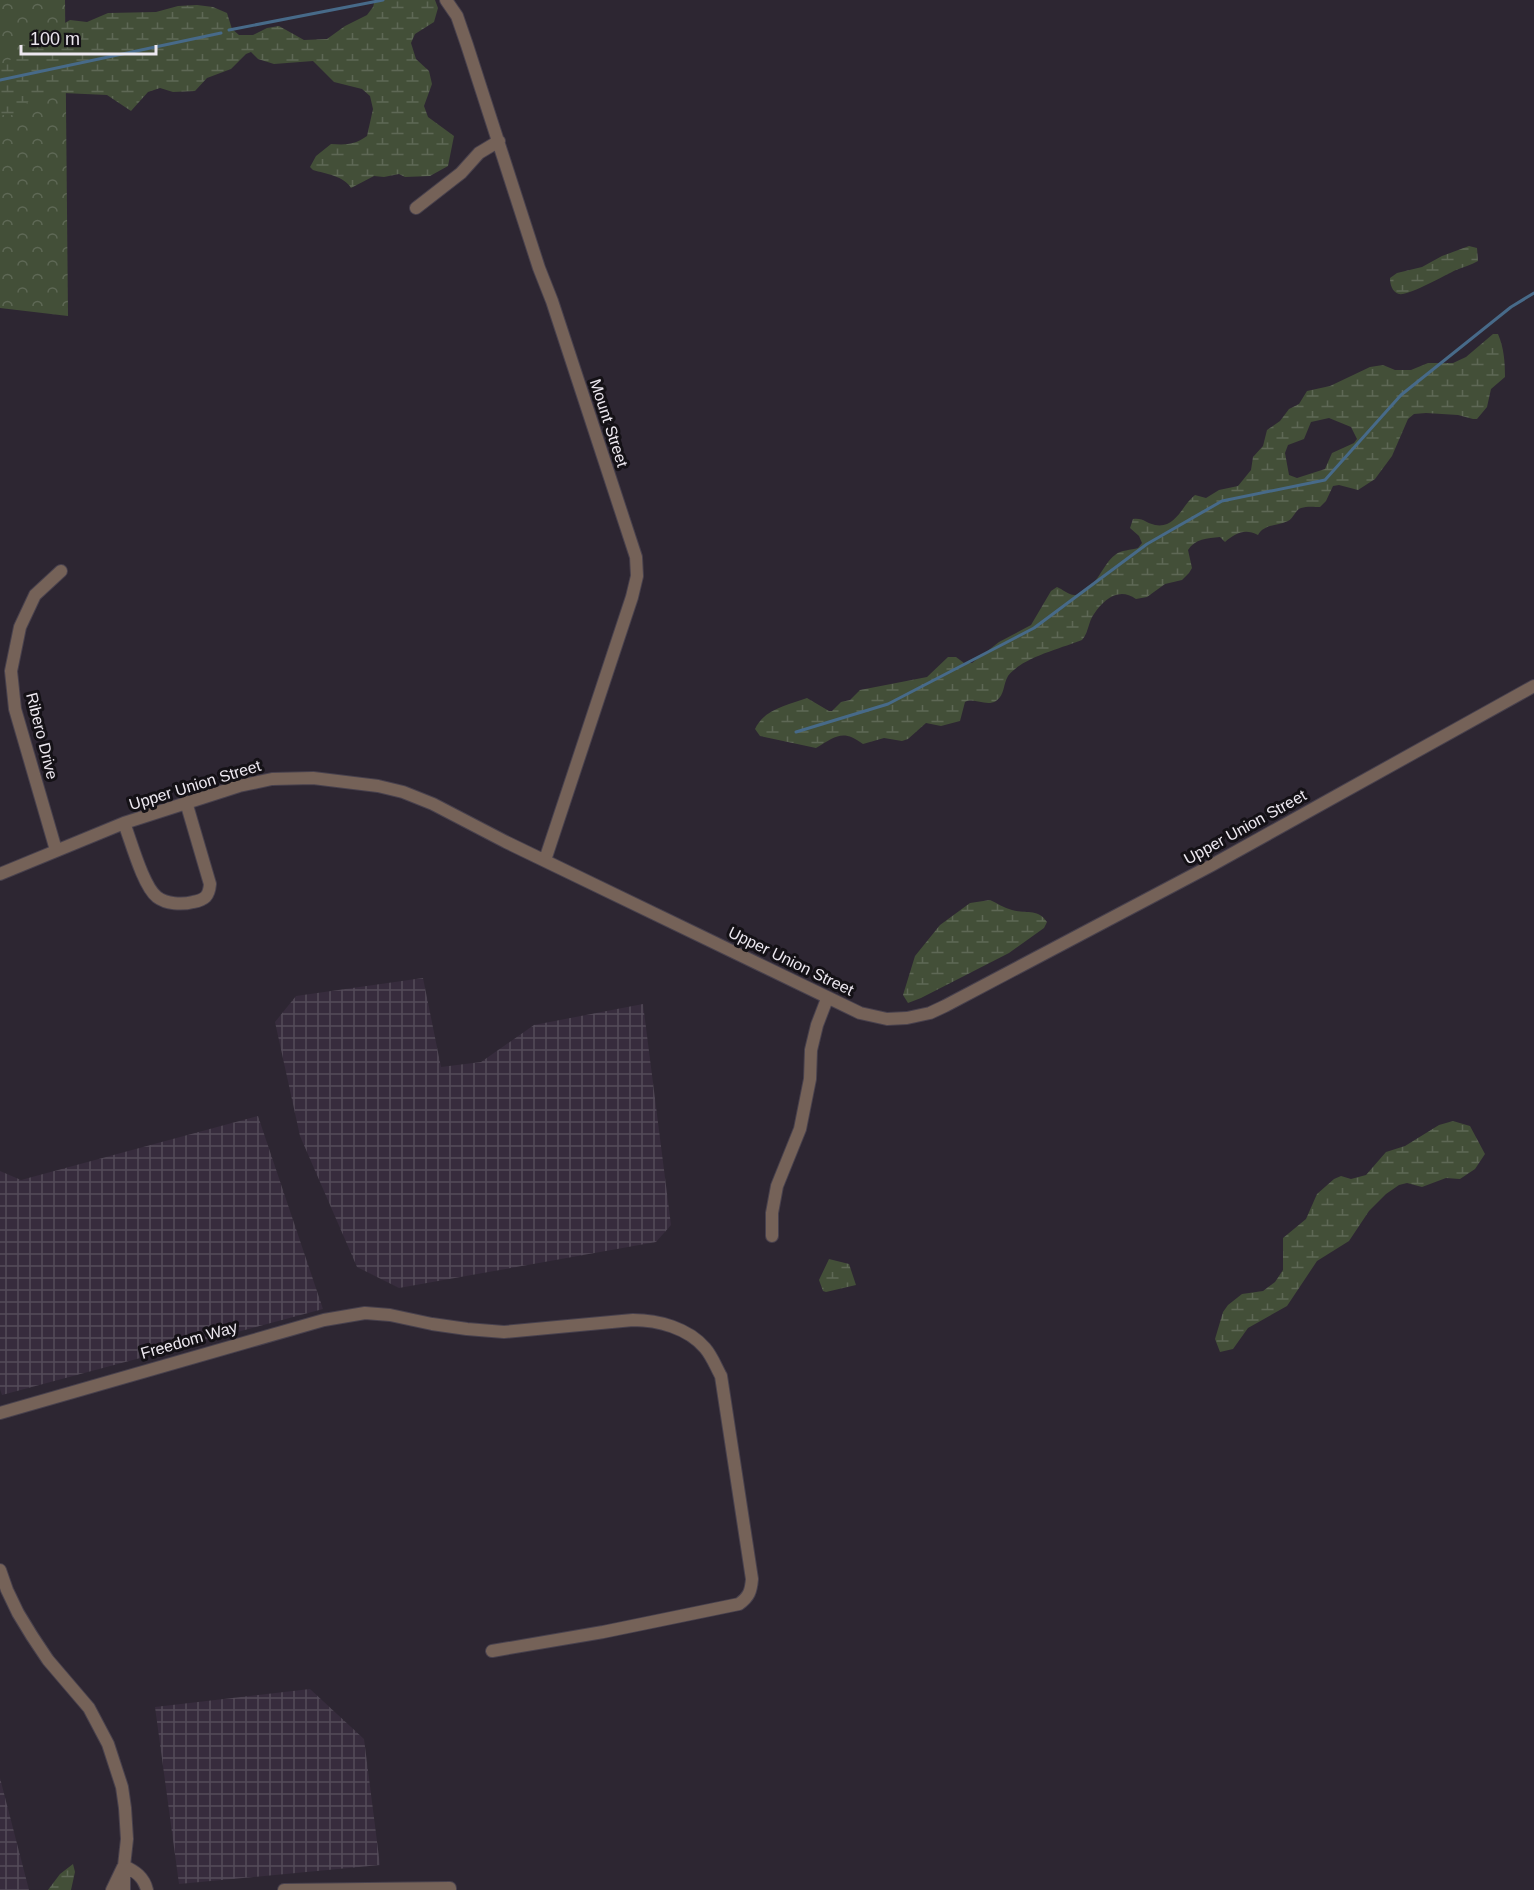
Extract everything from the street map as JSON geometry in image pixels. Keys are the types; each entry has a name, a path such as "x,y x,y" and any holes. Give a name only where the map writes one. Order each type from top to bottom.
{"street":[{"name":"Mount Street","path":"446,0 457,16 464,35 636,557 637,576 632,597 545,860"},
{"path":"416,208 461,173 486,147 499,141"},
{"name":"Ribero Drive","path":"56,850 15,709 12,671 20,627 35,595 61,571"},
{"name":"Upper Union Street","path":"0,874 124,824 239,786 272,779 313,778 378,786 403,792 433,804 755,961 827,999 860,1013 887,1019 906,1018 930,1013 945,1006 1212,865 1534,686"},
{"path":"124,824 149,889 158,898 179,903 201,900 206,898 210,892 210,884 186,802"},
{"path":"772,1236 772,1213 777,1186 800,1129 810,1079 811,1050 827,999"},
{"name":"Freedom Way","path":"0,1413 324,1320 365,1313 390,1315 467,1329 504,1332 648,1320 674,1327 695,1339 711,1356 721,1376 752,1580 746,1599 739,1604 492,1651"},
{"path":"0,1570 7,1590 32,1636 48,1660 88,1708 108,1744 124,1794 127,1839 124,1890"},
{"path":"112,1890 124,1866"},
{"path":"124,1866 134,1870 141,1877 147,1890"},
{"path":"284,1890 450,1888 450,1890"}],"shaded area":[{"path":"423,978 441,1067 481,1062 534,1025 643,1004 671,1225 656,1242 399,1288 357,1267 300,1136 275,1022 296,996"},
{"path":"258,1116 323,1309 2,1395 0,1389 0,1171 21,1180"},
{"path":"310,1689 364,1739 380,1865 179,1884 155,1707"},
{"path":"0,1778 29,1890 0,1890"}],"green space":[{"path":"0,0 65,0 68,316 0,308"},
{"path":"375,0 435,0 438,8 434,22 415,34 411,43 416,59 429,71 432,84 424,106 428,117 454,136 448,166 430,176 405,177 399,174 374,176 351,188 339,178 313,170 310,167 316,156 331,144 350,144 367,136 373,109 370,96 362,89 334,82 313,61 274,64 258,59 251,52 231,69 207,78 195,91 173,92 160,88 148,92 131,111 107,95 63,93 33,97 15,115 0,115 0,67 38,34 51,31 70,20 87,22 108,13 156,12 178,6 197,5 213,7 227,13 232,29 239,35 253,35 267,28 279,26 304,40 327,39 345,26 367,15"},
{"path":"1469,246 1477,248 1478,261 1411,292 1399,294 1392,288 1390,278 1397,273 1422,267 1442,256"},
{"path":"1493,334 1498,334 1504,355 1505,377 1491,389 1487,407 1477,419 1458,415 1414,414 1408,419 1392,456 1375,479 1358,490 1339,485 1333,486 1326,501 1320,507 1301,508 1288,521 1267,527 1258,535 1244,532 1236,534 1225,542 1220,537 1198,541 1188,550 1192,568 1182,580 1165,584 1147,597 1136,599 1124,594 1107,599 1092,617 1082,640 1042,654 1022,664 1008,676 1001,696 996,701 992,703 965,702 960,721 941,726 926,723 908,739 902,741 884,738 863,744 856,739 840,736 816,748 760,736 755,729 770,712 807,698 832,711 841,702 850,700 860,690 927,677 948,657 956,657 964,663 972,663 999,642 1031,625 1051,591 1057,587 1072,595 1081,594 1092,585 1115,555 1138,548 1142,543 1139,536 1130,528 1133,519 1162,525 1173,520 1195,495 1206,498 1219,490 1238,486 1251,470 1253,457 1263,446 1267,430 1280,421 1289,409 1299,404 1307,391 1330,386 1370,367 1383,365 1395,370 1411,370 1428,363 1453,363 1466,357","holes":["1329,418 1351,427 1357,439 1354,443 1332,453 1325,469 1297,478 1289,475 1285,453 1288,445 1304,439 1311,422"]},
{"path":"990,900 1012,910 1035,913 1047,922 1044,928 1009,953 908,1003 903,995 915,956 940,925 970,903"},
{"path":"1453,1121 1470,1126 1485,1154 1475,1169 1460,1179 1446,1178 1422,1187 1407,1183 1399,1185 1386,1194 1369,1211 1349,1241 1317,1261 1287,1306 1248,1328 1233,1349 1220,1352 1215,1339 1223,1312 1242,1294 1263,1291 1275,1282 1283,1270 1283,1238 1306,1219 1317,1194 1341,1176 1351,1179 1366,1175 1386,1152 1405,1146 1439,1125"},
{"path":"829,1259 849,1264 856,1285 823,1291 819,1280"},
{"path":"73,1864 75,1872 71,1890 48,1890 60,1874"}],"waterway":[{"path":"229,30 383,0"},
{"path":"0,80 221,33"},
{"path":"796,732 888,704 1034,628 1147,544 1222,501 1325,480 1401,395 1511,307 1534,293"}]}
